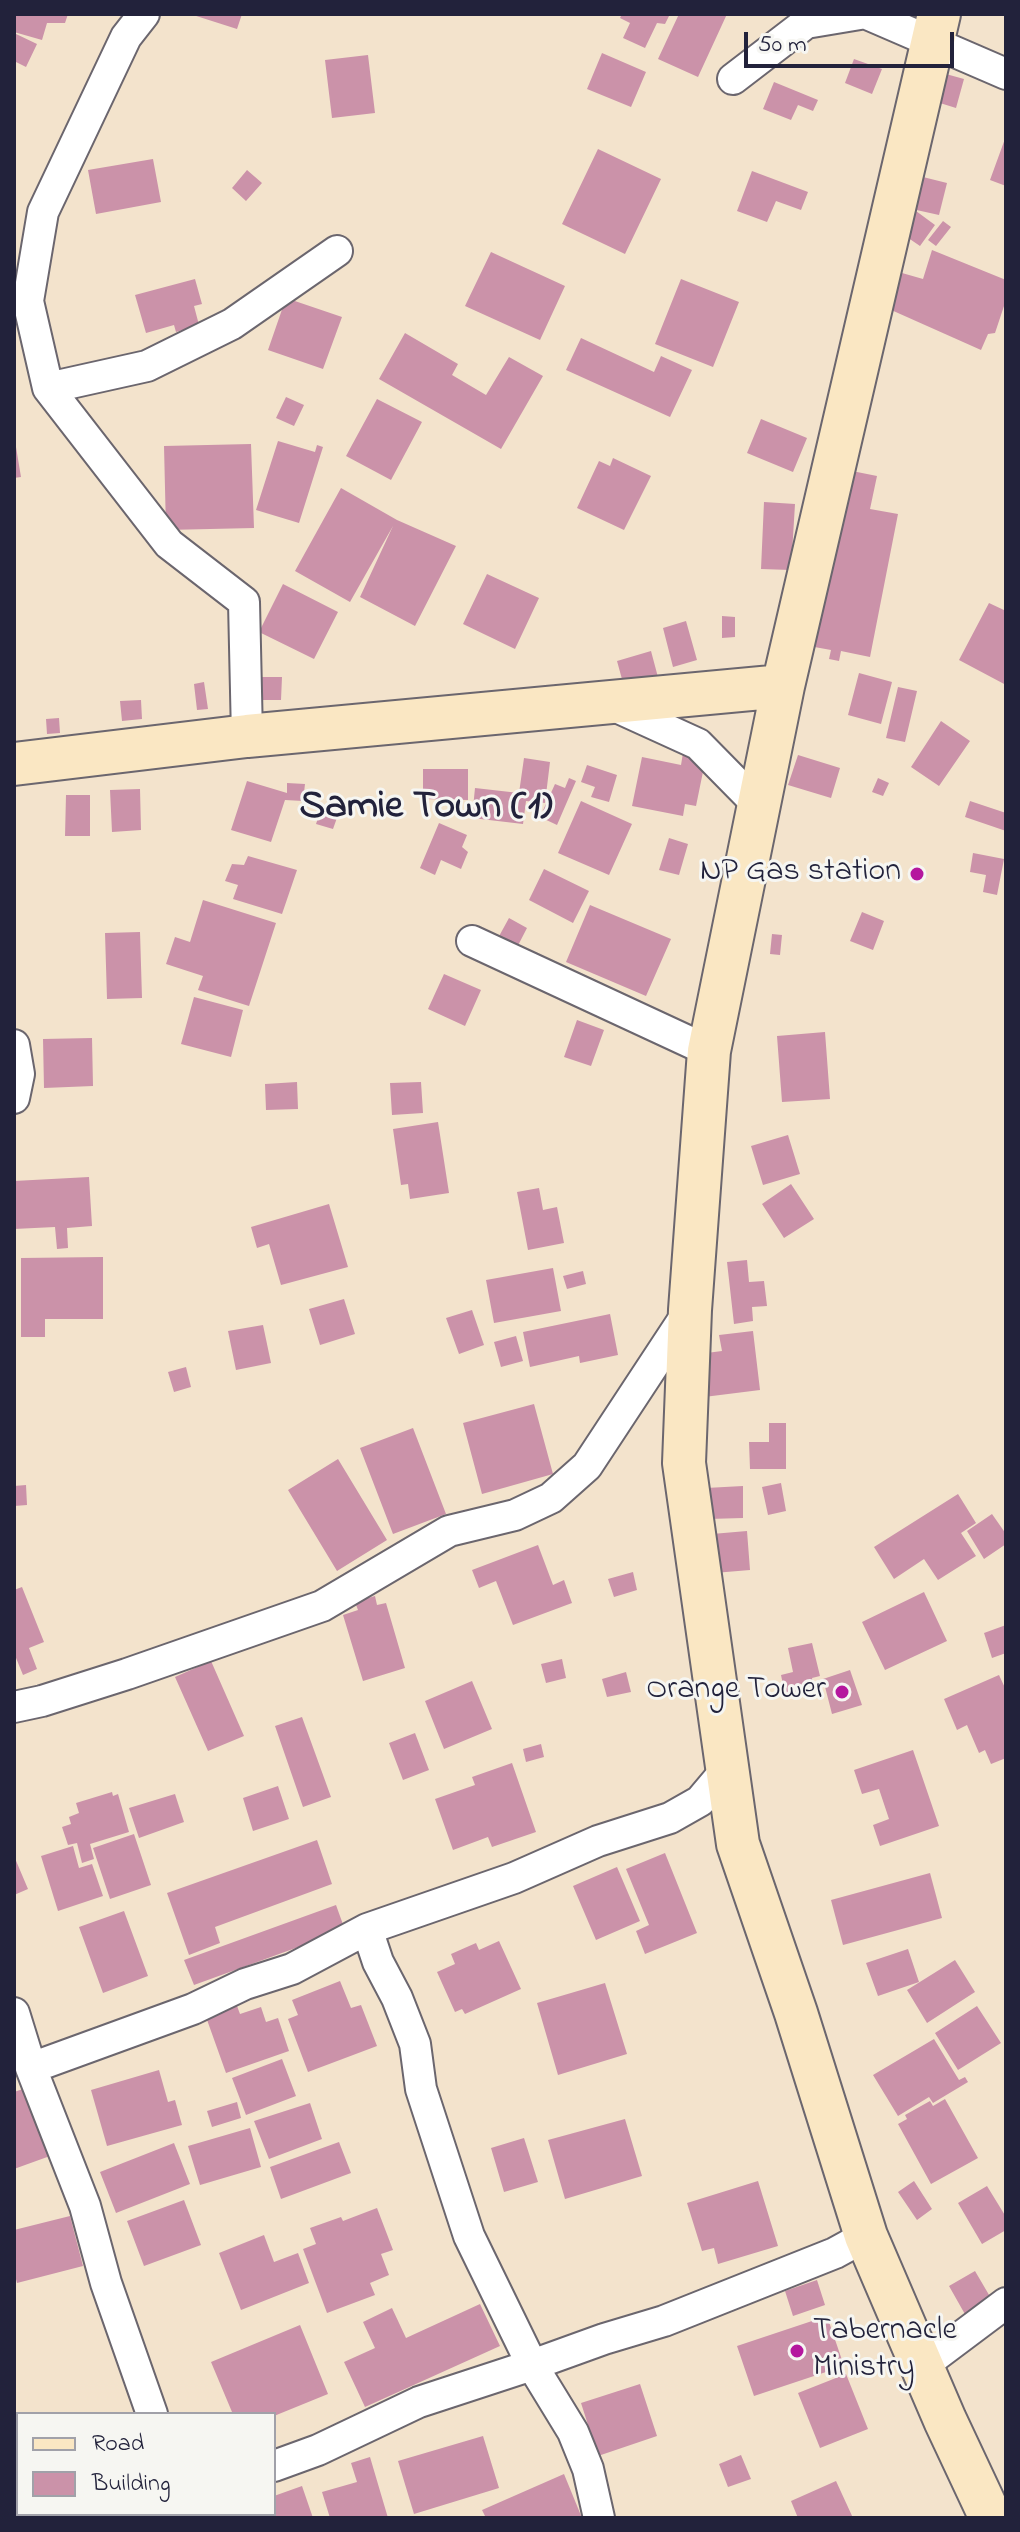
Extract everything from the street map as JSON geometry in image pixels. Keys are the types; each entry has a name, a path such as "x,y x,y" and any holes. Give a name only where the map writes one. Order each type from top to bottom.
{"main road":[{"path":"935,28 783,686 709,1051 690,1310 684,1463 738,1844 796,2013 866,2236 991,2518"},
{"path":"14,764 247,736 783,686"}],"street":[{"path":"144,14 126,37 43,212 28,301 48,388 169,544 244,602 247,736"},
{"path":"733,79 806,23 860,14"},
{"path":"867,14 935,28 1006,74"},
{"path":"48,388 147,366 232,324 337,251"},
{"path":"606,702 698,744 759,806"},
{"path":"472,941 709,1051"},
{"path":"14,1045 19,1074 14,1098"},
{"path":"14,1707 127,1674 322,1606 449,1531 515,1515 551,1498 587,1466 690,1310"},
{"path":"31,2068 193,2009 245,1984 292,1969 367,1929 514,1878 598,1841 670,1818 700,1801 727,1769"},
{"path":"367,1929 378,1962 397,1998 415,2044 421,2089 469,2236 532,2365 573,2432 588,2469 599,2518"},
{"path":"14,2013 31,2068 85,2206 106,2283 151,2412"},
{"path":"276,2465 331,2444 419,2402 664,2321 835,2253 866,2236"},
{"path":"922,2366 1006,2303"}],"building":[{"path":"14,14 68,14 65,23 47,23 42,40 14,32"},
{"path":"190,14 242,14 237,29"},
{"path":"622,14 670,14 665,24 657,23 645,48 623,38 630,23 620,18"},
{"path":"679,14 727,14 698,77 658,59"},
{"path":"14,33 37,44 26,67 14,61"},
{"path":"602,53 646,72 631,107 587,89"},
{"path":"368,55 375,113 332,118 325,60"},
{"path":"854,59 882,69 872,94 845,83"},
{"path":"935,71 964,79 956,108 927,99"},
{"path":"774,82 818,100 813,111 798,105 791,120 763,109"},
{"path":"1006,136 1006,186 990,180"},
{"path":"598,149 661,179 625,254 562,224"},
{"path":"153,159 161,202 96,214 88,170"},
{"path":"247,170 262,183 246,201 232,188"},
{"path":"752,171 808,192 801,210 776,201 767,222 737,211"},
{"path":"911,174 947,183 939,215 903,207"},
{"path":"916,211 935,225 920,246 901,233"},
{"path":"943,221 951,227 936,246 928,240"},
{"path":"932,250 1006,280 1006,300 995,333 988,334 981,350 880,305 894,290 902,273 923,279"},
{"path":"491,252 565,286 540,340 465,306"},
{"path":"195,279 202,304 194,306 199,325 176,332 174,325 146,333 135,295"},
{"path":"681,279 739,302 713,367 655,344"},
{"path":"286,298 342,317 323,369 268,350"},
{"path":"405,333 458,364 452,375 486,395 509,357 543,376 501,449 379,379"},
{"path":"581,338 654,372 661,356 692,370 670,417 566,370"},
{"path":"286,397 304,405 294,426 276,418"},
{"path":"377,399 422,422 391,480 346,456"},
{"path":"761,419 807,438 793,472 747,453"},
{"path":"14,435 21,477 14,478"},
{"path":"278,441 315,452 317,445 323,447 299,523 256,510"},
{"path":"251,444 254,528 166,530 164,446"},
{"path":"613,458 651,476 624,530 577,508 599,461 610,466"},
{"path":"837,468 877,476 870,509 898,514 870,657 841,651 839,661 829,659 831,650 809,646"},
{"path":"341,488 397,520 456,546 415,626 360,597 393,526 350,602 295,571"},
{"path":"764,502 795,504 791,570 761,569"},
{"path":"487,574 539,598 515,649 463,624"},
{"path":"283,584 338,612 314,659 259,632"},
{"path":"989,603 1006,611 1006,685 959,660"},
{"path":"722,616 735,617 735,637 722,638"},
{"path":"686,621 697,660 673,667 663,628"},
{"path":"651,651 659,681 625,690 617,661"},
{"path":"859,673 892,682 881,724 848,715"},
{"path":"252,677 282,677 281,700 252,700"},
{"path":"204,682 208,709 197,710 194,684"},
{"path":"898,687 917,691 905,742 886,738"},
{"path":"141,700 142,719 122,721 120,701"},
{"path":"59,718 60,733 47,734 46,719"},
{"path":"941,721 970,741 939,786 911,767"},
{"path":"683,753 706,757 696,806 685,804 683,816 632,806 642,757 681,765"},
{"path":"798,755 840,768 831,798 788,785"},
{"path":"524,758 550,762 545,803 526,801 523,824 472,818 475,788 519,793"},
{"path":"587,765 617,775 609,802 591,797 595,787 581,782"},
{"path":"423,769 468,769 468,800 423,799"},
{"path":"569,778 576,781 557,825 540,817 555,784 565,788"},
{"path":"878,778 889,783 883,796 872,792"},
{"path":"247,781 287,793 287,783 305,784 303,801 285,800 271,842 231,830"},
{"path":"140,789 141,830 112,832 110,790"},
{"path":"66,795 90,795 90,836 65,836"},
{"path":"581,801 632,824 609,875 558,853"},
{"path":"970,801 1006,813 1006,831 965,817"},
{"path":"321,809 338,815 333,829 316,824"},
{"path":"439,823 467,835 462,847 468,852 461,869 441,860 435,875 420,868"},
{"path":"669,838 688,844 679,875 659,870"},
{"path":"973,853 1004,859 997,895 983,892 986,875 970,872"},
{"path":"248,856 297,870 282,914 233,899 238,885 225,881 232,864 244,865"},
{"path":"544,869 589,891 573,923 529,900"},
{"path":"203,900 276,923 249,1006 198,990 203,976 166,964 175,937 190,942"},
{"path":"590,905 671,939 646,996 566,962"},
{"path":"862,912 884,921 873,950 850,941"},
{"path":"509,918 527,928 511,959 492,949"},
{"path":"140,932 142,998 107,999 105,933"},
{"path":"772,934 782,935 780,955 770,954"},
{"path":"444,974 481,990 465,1026 428,1009"},
{"path":"194,997 243,1010 231,1057 181,1044"},
{"path":"577,1020 604,1030 591,1066 564,1057"},
{"path":"825,1032 830,1099 782,1102 777,1036"},
{"path":"92,1038 93,1086 44,1088 43,1039"},
{"path":"297,1082 298,1109 266,1110 265,1084"},
{"path":"421,1082 423,1113 392,1115 390,1083"},
{"path":"438,1122 449,1193 410,1199 408,1184 401,1185 393,1129"},
{"path":"788,1135 800,1174 763,1185 751,1146"},
{"path":"89,1177 92,1226 67,1228 68,1248 57,1249 55,1227 14,1229 14,1181"},
{"path":"791,1184 814,1219 784,1238 762,1204"},
{"path":"539,1188 543,1210 557,1207 564,1243 528,1250 517,1192"},
{"path":"329,1204 348,1267 281,1285 269,1244 257,1248 251,1227"},
{"path":"103,1257 103,1319 45,1319 45,1337 21,1337 21,1258"},
{"path":"747,1260 749,1282 764,1281 767,1306 752,1307 753,1321 734,1324 727,1262"},
{"path":"553,1268 561,1311 494,1323 486,1280"},
{"path":"583,1271 586,1284 567,1289 563,1276"},
{"path":"344,1299 355,1334 320,1345 309,1309"},
{"path":"472,1310 484,1345 459,1354 446,1318"},
{"path":"610,1314 618,1355 580,1363 579,1356 530,1367 523,1332"},
{"path":"263,1325 271,1363 236,1370 228,1331"},
{"path":"753,1331 760,1390 704,1397 699,1354 722,1351 719,1335"},
{"path":"516,1336 523,1361 501,1367 494,1342"},
{"path":"186,1367 191,1387 174,1392 168,1372"},
{"path":"534,1404 553,1474 482,1494 463,1423"},
{"path":"769,1423 786,1423 786,1469 750,1469 749,1442 769,1442"},
{"path":"413,1428 446,1514 393,1534 360,1448"},
{"path":"338,1459 387,1540 337,1571 288,1490"},
{"path":"781,1483 786,1511 768,1515 762,1487"},
{"path":"26,1485 27,1505 14,1506 14,1486"},
{"path":"743,1486 743,1518 708,1519 706,1488"},
{"path":"958,1494 976,1523 961,1533 976,1556 938,1580 924,1559 894,1579 874,1547"},
{"path":"992,1514 1006,1534 1006,1544 984,1559 967,1531"},
{"path":"747,1531 750,1570 714,1573 712,1534"},
{"path":"538,1545 553,1585 564,1580 572,1603 513,1625 496,1581 479,1588 472,1570"},
{"path":"633,1572 637,1590 614,1597 608,1579"},
{"path":"22,1587 44,1642 29,1648 37,1669 23,1675 14,1653 14,1590"},
{"path":"924,1592 947,1641 885,1670 862,1622"},
{"path":"375,1596 377,1605 386,1603 405,1668 363,1681 343,1615 358,1610 355,1602"},
{"path":"1006,1625 1006,1653 992,1658 984,1633"},
{"path":"812,1643 820,1676 812,1678 814,1688 785,1694 781,1675 793,1672 788,1648"},
{"path":"562,1659 566,1678 546,1683 541,1664"},
{"path":"211,1661 244,1736 208,1751 175,1677"},
{"name":"Orange Tower","path":"850,1670 862,1705 832,1714 823,1679"},
{"path":"626,1672 631,1692 607,1697 602,1679"},
{"path":"999,1675 1006,1690 1006,1758 991,1764 985,1750 979,1753 967,1725 957,1730 944,1699"},
{"path":"472,1681 492,1729 444,1749 425,1701"},
{"path":"302,1717 331,1797 303,1807 275,1726"},
{"path":"415,1733 429,1770 403,1780 389,1743"},
{"path":"541,1744 544,1757 526,1762 523,1749"},
{"path":"913,1750 939,1826 880,1846 873,1825 889,1819 879,1789 862,1794 854,1770"},
{"path":"512,1763 536,1832 492,1847 488,1837 453,1850 435,1799 475,1785 472,1777"},
{"path":"278,1786 289,1819 253,1831 243,1798"},
{"path":"112,1792 113,1796 118,1794 129,1832 90,1844 94,1859 82,1863 77,1843 68,1845 62,1827 71,1824 69,1817 79,1813 76,1803"},
{"path":"175,1794 184,1822 139,1838 129,1808"},
{"path":"134,1834 151,1885 110,1899 93,1848"},
{"path":"317,1840 332,1884 215,1927 220,1943 189,1955 167,1893"},
{"path":"73,1846 79,1868 92,1864 103,1896 58,1911 41,1856"},
{"path":"665,1853 697,1933 645,1954 636,1931 649,1925 626,1869"},
{"path":"14,1856 28,1889 14,1895"},
{"path":"617,1867 640,1921 596,1940 573,1886"},
{"path":"930,1873 942,1918 843,1945 831,1900"},
{"path":"336,1905 345,1930 194,1985 184,1960"},
{"path":"124,1911 148,1976 103,1993 79,1927"},
{"path":"499,1941 521,1989 465,2014 462,2009 455,2012 437,1972 455,1964 451,1954 476,1943 479,1950"},
{"path":"908,1949 919,1982 878,1996 866,1963"},
{"path":"955,1960 975,1992 927,2023 907,1990"},
{"path":"340,1981 351,2008 361,2005 377,2046 308,2072 288,2019 298,2015 292,2000"},
{"path":"605,1983 627,2054 558,2075 537,2003"},
{"path":"237,2006 240,2014 261,2007 266,2022 278,2018 289,2051 226,2073 206,2017"},
{"path":"977,2006 1001,2043 958,2070 935,2033"},
{"path":"934,2039 959,2080 965,2077 968,2082 933,2103 929,2097 898,2116 873,2075"},
{"path":"282,2059 296,2096 246,2115 232,2078"},
{"path":"159,2070 168,2102 175,2100 182,2125 107,2146 91,2090"},
{"path":"26,2088 50,2156 14,2169 14,2092"},
{"path":"945,2099 978,2158 931,2184 898,2124 907,2119 905,2115 930,2101 933,2106"},
{"path":"237,2102 241,2118 212,2127 207,2111"},
{"path":"310,2103 322,2139 269,2159 254,2121"},
{"path":"625,2119 642,2176 565,2199 548,2140"},
{"path":"250,2128 261,2167 200,2185 188,2146"},
{"path":"524,2138 538,2182 504,2192 491,2148"},
{"path":"339,2142 351,2173 281,2199 270,2167"},
{"path":"174,2143 190,2184 116,2213 100,2172"},
{"path":"758,2181 778,2246 718,2264 714,2248 702,2251 687,2203"},
{"path":"914,2181 932,2209 917,2220 898,2192"},
{"path":"987,2186 1006,2217 1006,2230 982,2244 958,2203"},
{"path":"184,2200 201,2245 144,2266 127,2221"},
{"path":"377,2208 393,2250 381,2254 389,2275 370,2283 375,2295 327,2313 303,2249 316,2244 310,2228 341,2217 343,2221"},
{"path":"70,2216 83,2266 17,2283 14,2230"},
{"path":"264,2235 274,2262 298,2253 309,2283 241,2310 219,2253"},
{"path":"975,2271 992,2300 966,2316 949,2286"},
{"path":"817,2280 825,2305 793,2316 785,2291"},
{"path":"480,2304 500,2346 365,2407 344,2362 375,2348 363,2322 392,2308 406,2338"},
{"path":"827,2316 844,2366 754,2396 737,2346"},
{"path":"300,2325 328,2394 276,2415 276,2412 232,2412 211,2362"},
{"path":"846,2374 868,2429 820,2448 798,2393"},
{"path":"640,2384 657,2436 598,2456 581,2403"},
{"path":"483,2436 499,2488 414,2514 398,2461"},
{"path":"741,2455 751,2479 728,2487 719,2464"},
{"path":"370,2457 388,2518 330,2518 322,2492 357,2482 351,2463"},
{"path":"564,2474 582,2518 486,2518 482,2510"},
{"path":"836,2481 853,2518 798,2518 791,2501"},
{"path":"302,2486 313,2518 241,2518 276,2516 276,2495"}],"place":[{"name":"NP Gas station","path":"917,874"},
{"name":"Orange Tower","path":"842,1692"},
{"name":"Tabernacle Ministry","path":"797,2351"}],"district":[{"name":"Samie Town (1)","path":"426,809"}]}
